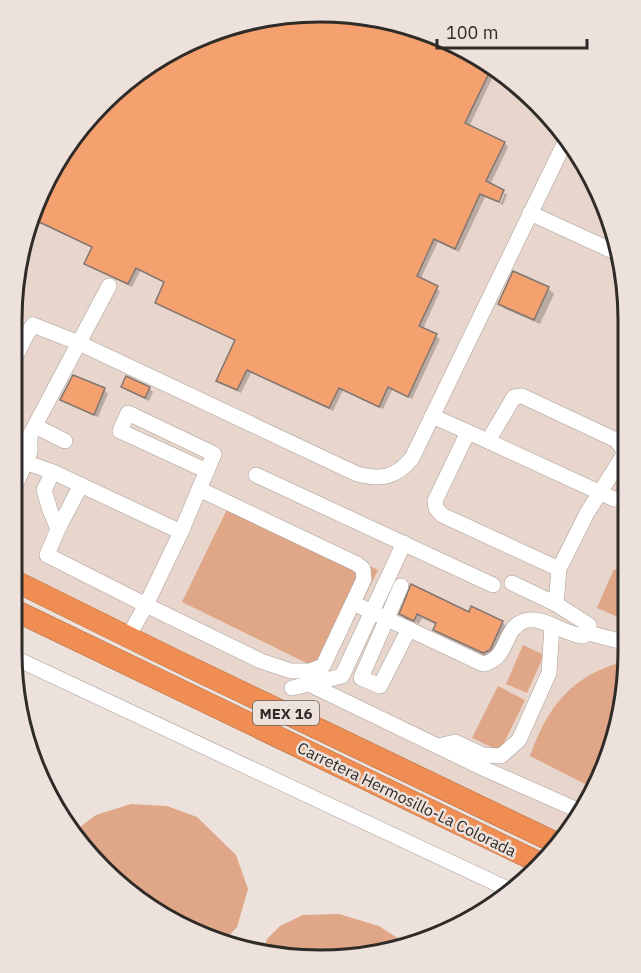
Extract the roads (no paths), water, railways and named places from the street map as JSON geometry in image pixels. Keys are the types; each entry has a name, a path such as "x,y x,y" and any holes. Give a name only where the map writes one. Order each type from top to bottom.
{"highway":[{"name":"MEX 16","path":"22,584 551,841"},
{"name":"Carretera Hermosillo-La Colorada","path":"22,614 534,860"}],"lane":[{"path":"22,344 33,325 79,343 357,474 368,477 394,475 403,469 412,458 563,147"},
{"path":"531,213 610,250"},
{"path":"592,242 608,243"},
{"path":"22,451 109,286"},
{"path":"488,441 514,397 522,396 618,443"},
{"path":"128,637 181,532 207,471 214,454 128,413 120,431 207,471"},
{"path":"432,416 618,499"},
{"path":"32,431 64,441"},
{"path":"468,432 435,501 436,508 442,514 558,568"},
{"path":"22,463 53,472 181,532"},
{"path":"556,604 558,568 599,492 618,464"},
{"path":"53,472 44,490 58,529"},
{"path":"256,475 493,585"},
{"path":"81,485 46,555 261,661 291,671 310,671 323,666 364,579 363,569 357,564 199,489"},
{"path":"292,688 342,676 404,543"},
{"path":"512,583 556,604 589,625 588,633"},
{"path":"400,586 361,678 380,686 408,629"},
{"path":"353,603 483,664 490,662 501,653 514,627 529,620 540,620 571,635 583,636 588,633 618,641"},
{"path":"438,746 455,742 483,754 501,756 519,740 549,673 552,626"},
{"path":"22,661 504,887"},
{"path":"309,684 574,809"}]}
